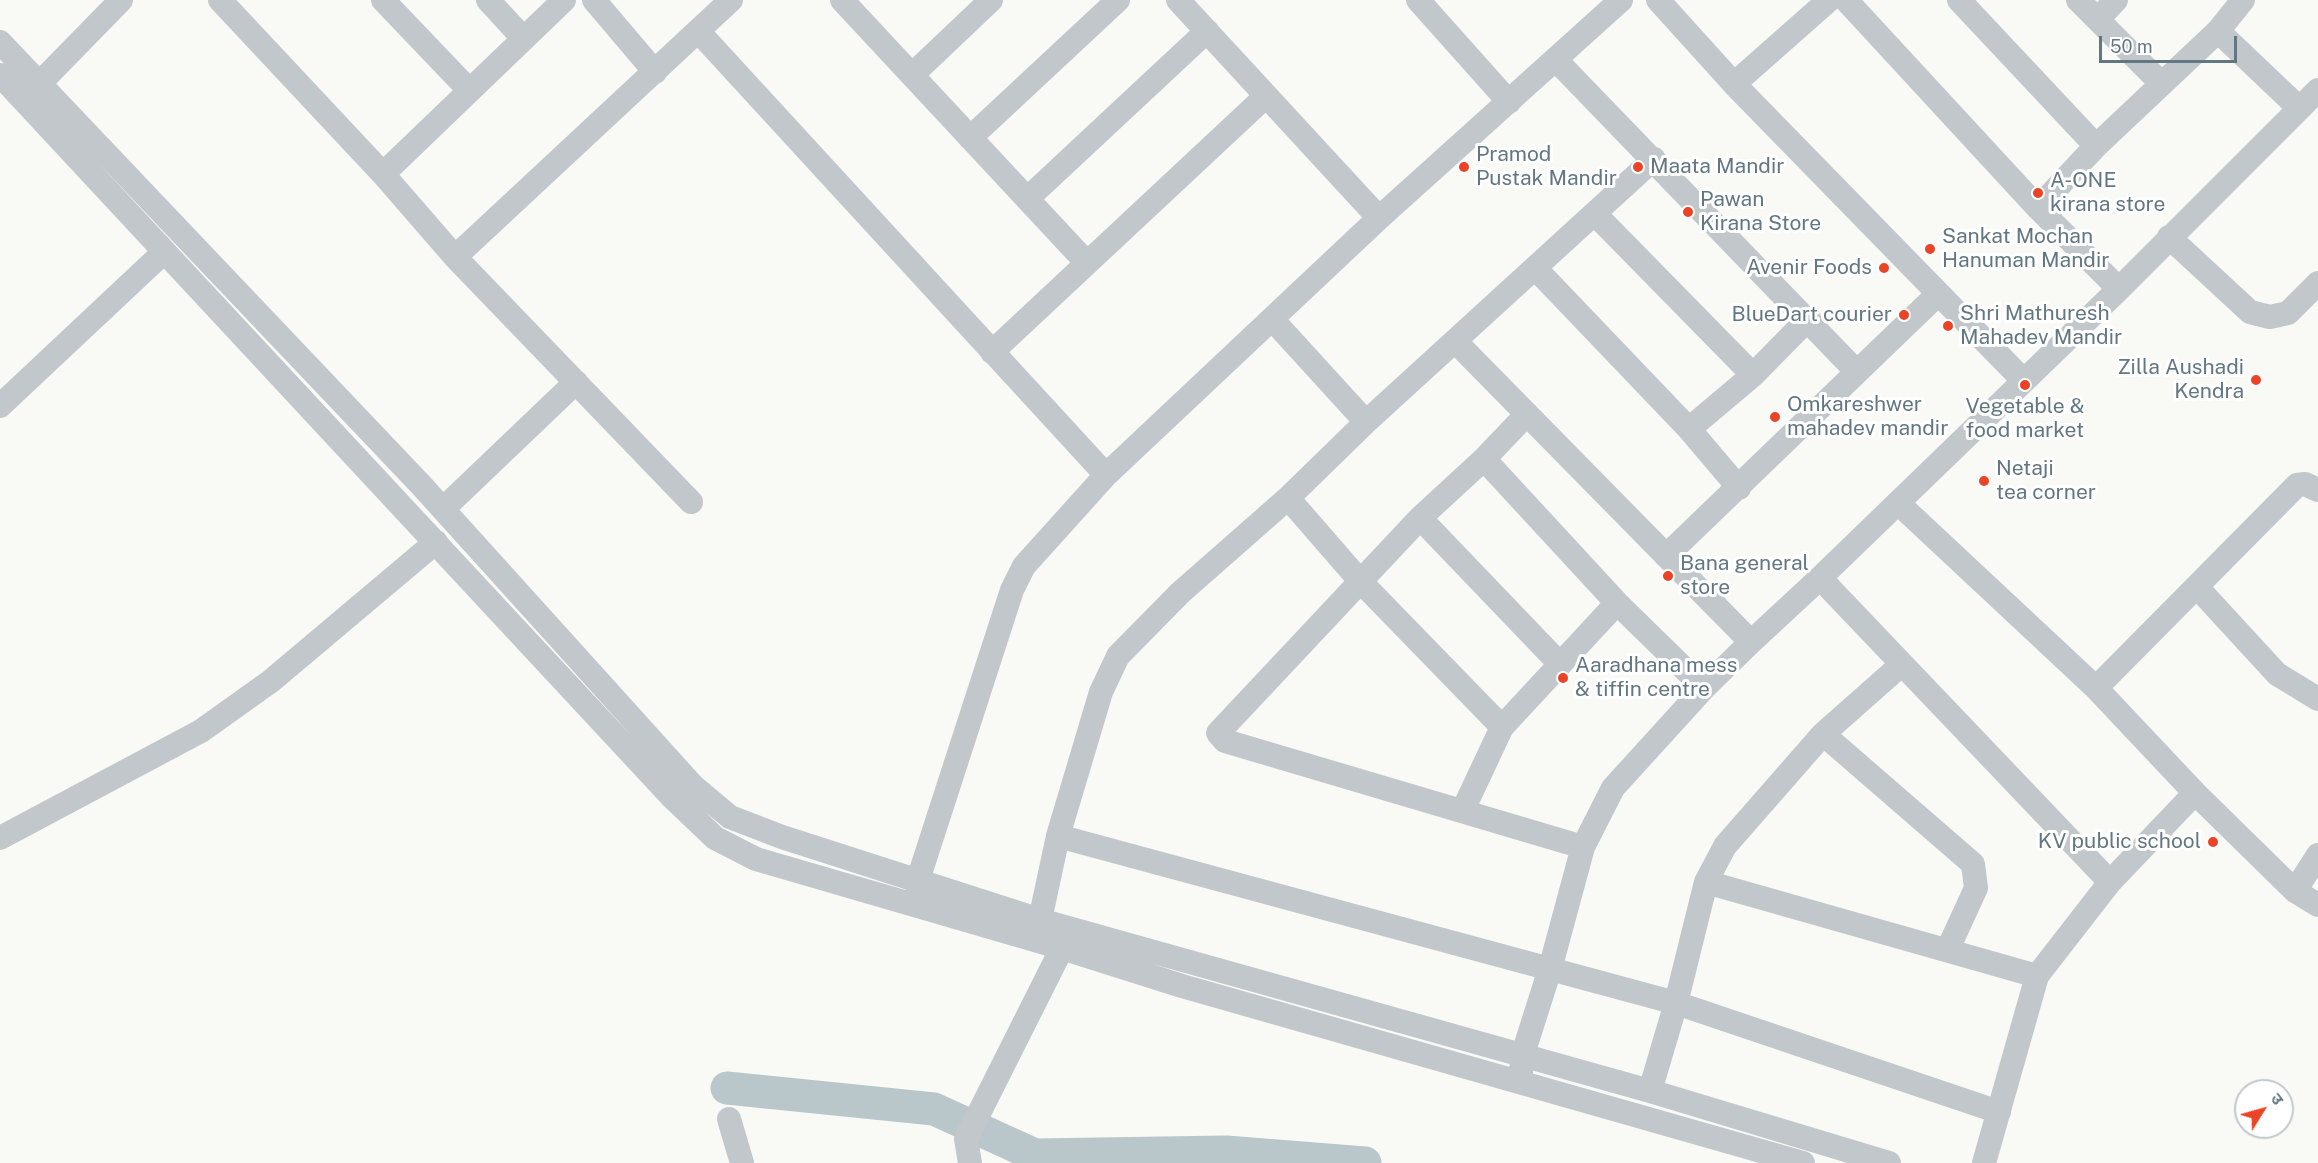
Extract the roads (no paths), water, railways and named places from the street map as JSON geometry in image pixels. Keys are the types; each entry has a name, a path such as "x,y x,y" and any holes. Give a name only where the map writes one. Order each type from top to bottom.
{"street":[{"path":"39,84 121,0"},
{"path":"220,0 383,174 455,257 692,502"},
{"path":"383,0 469,90"},
{"path":"488,0 523,38"},
{"path":"383,174 564,0"},
{"path":"594,0 655,72"},
{"path":"455,257 731,0"},
{"path":"912,75 991,0"},
{"path":"970,138 1118,0"},
{"path":"1178,0 1379,218"},
{"path":"1418,0 1509,102"},
{"path":"916,906 918,880 1012,590 1024,566 1106,475 1379,218 1621,0"},
{"path":"1658,0 1734,84 1937,295 2023,380"},
{"path":"1734,84 1829,0"},
{"path":"1846,0 2038,208 2119,289"},
{"path":"1959,0 2096,146"},
{"path":"2078,0 2162,84"},
{"path":"2098,20 2116,0"},
{"path":"2038,208 2096,146 2218,31 2243,0"},
{"path":"854,4 912,75 1087,263"},
{"path":"698,31 1106,475"},
{"path":"1027,199 1206,31"},
{"path":"2218,31 2299,108"},
{"path":"0,42 443,509 693,786 730,817 782,837 1040,920 1522,1057 1650,1091 1889,1163"},
{"path":"1556,60 1809,318 1857,372"},
{"path":"0,75 672,797 715,838 756,859 1062,948 1182,986 1803,1163"},
{"path":"1521,1082 1522,1057 1550,969 1583,847 1612,788 1704,688 2119,289 2318,90"},
{"path":"992,352 1266,96"},
{"path":"1040,920 1058,836 1101,692 1118,656 1180,594 1288,498 1366,422 1596,215 1654,159"},
{"path":"1596,215 1753,375"},
{"path":"2169,237 2250,312 2270,317 2288,313 2318,283"},
{"path":"0,406 164,252"},
{"path":"1536,269 1689,429 1739,488"},
{"path":"1666,556 1937,295"},
{"path":"1689,429 1753,375 1809,318"},
{"path":"1272,319 1366,422"},
{"path":"1455,341 1751,642"},
{"path":"443,509 576,382"},
{"path":"1527,414 1484,459 1420,518 1221,727 1218,733 1225,741 1583,847"},
{"path":"1484,459 1617,603 1704,688"},
{"path":"2096,688 2297,485 2305,484 2318,490"},
{"path":"1288,498 1361,582 1502,727"},
{"path":"1898,503 2096,688 2195,793 2295,891 2318,905"},
{"path":"1420,518 1559,663"},
{"path":"0,838 201,731 271,681 436,542"},
{"path":"1820,578 2110,882"},
{"path":"2197,587 2277,674 2318,699"},
{"path":"1463,810 1502,727 1617,603"},
{"path":"1650,1091 1676,1003 1706,882 1725,846 1823,734 1901,665"},
{"path":"1823,734 1972,864 1976,877 1976,888 1948,949"},
{"path":"1983,1163 2037,976 2110,882 2195,793"},
{"path":"1058,836 1676,1003 1999,1112"},
{"path":"2295,891 2318,855"},
{"path":"1706,882 2037,976"},
{"path":"970,1163 966,1139 1062,948"},
{"path":"729,1119 742,1163"}],"waterway":[{"path":"727,1088 934,1109 1035,1155 1226,1152 1365,1163"}],"place":[{"name":"Pramod Pustak Mandir","path":"1464,167"},
{"name":"Maata Mandir","path":"1638,167"},
{"name":"A-ONE kirana store","path":"2038,193"},
{"name":"Pawan Kirana Store","path":"1688,212"},
{"name":"Sankat Mochan Hanuman Mandir","path":"1930,249"},
{"name":"Avenir Foods","path":"1884,268"},
{"name":"BlueDart courier","path":"1904,315"},
{"name":"Shri Mathuresh Mahadev Mandir","path":"1948,326"},
{"name":"Zilla Aushadi Kendra","path":"2256,380"},
{"name":"Vegetable & food market","path":"2025,385"},
{"name":"Omkareshwer mahadev mandir","path":"1775,417"},
{"name":"Netaji tea corner","path":"1984,481"},
{"name":"Bana general store","path":"1668,576"},
{"name":"Aaradhana mess & tiffin centre","path":"1563,678"},
{"name":"KV public school","path":"2213,842"}]}
